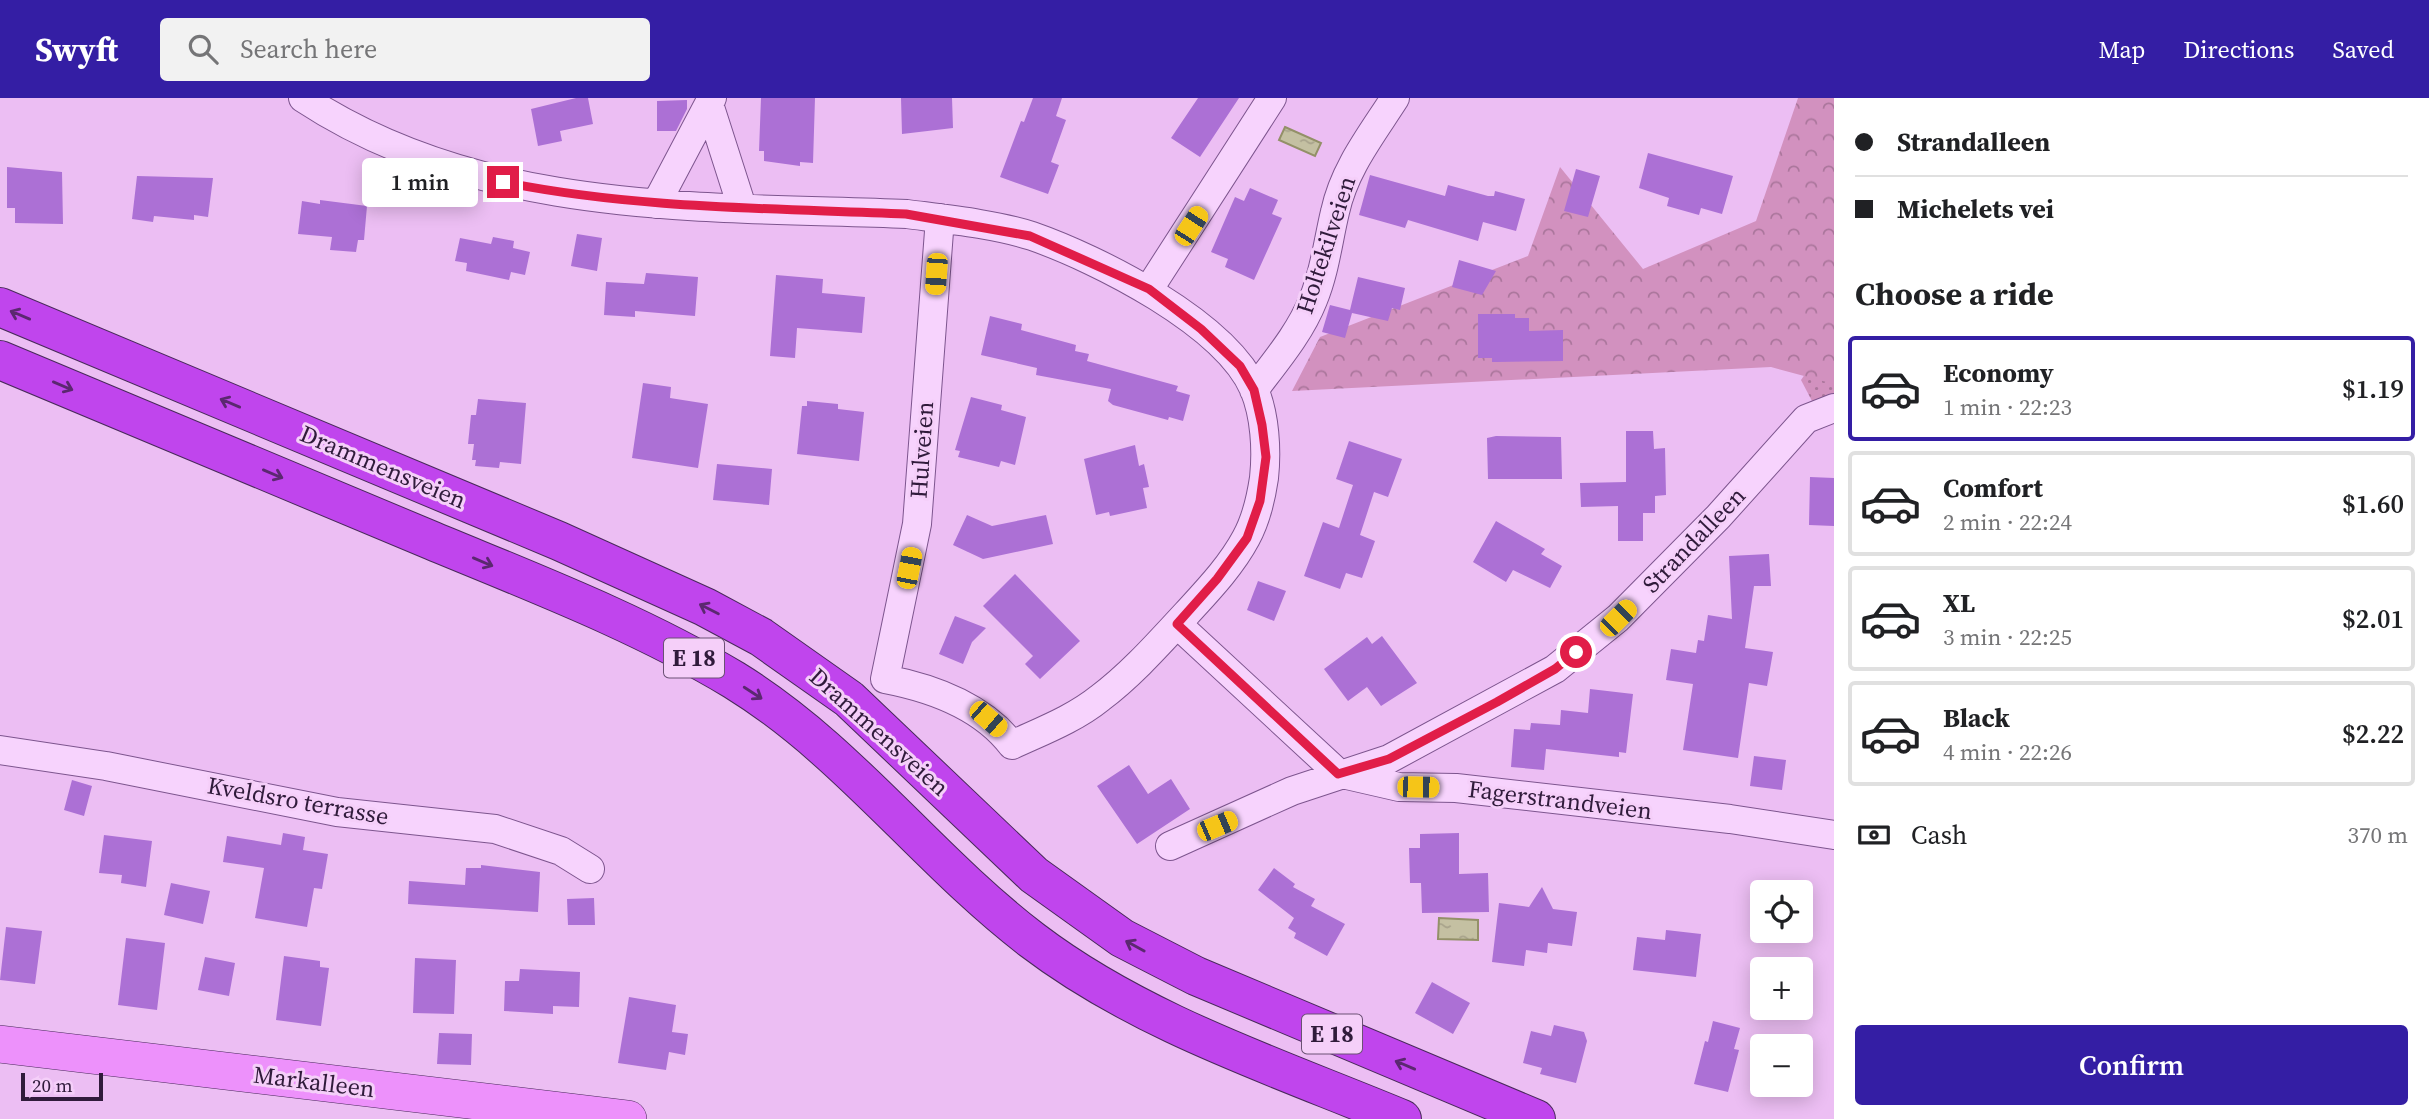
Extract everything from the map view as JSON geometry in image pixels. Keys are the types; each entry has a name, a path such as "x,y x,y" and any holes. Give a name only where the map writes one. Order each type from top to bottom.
{"highway":[{"name":"Drammensveien","path":"0,307 546,536 705,607 761,637 849,699 1034,875 1122,938 1196,976 1536,1119"},
{"name":"Drammensveien","path":"0,360 544,587 682,651 734,680 818,740 969,886 1065,964 1173,1023 1402,1119"}],"main road":[{"name":"Markalleen","path":"0,1044 628,1119"}],"street":[{"path":"303,98 390,145 503,182 566,195 656,204 940,218 1030,236 1149,289 1201,329 1240,366 1254,390 1266,457 1260,501 1247,538 1217,579 1177,624 1338,774"},
{"path":"1149,289 1272,98"},
{"name":"Holtekilveien","path":"1254,390 1293,336 1313,301 1330,246 1335,210 1352,164 1395,98"},
{"path":"656,204 710,101"},
{"path":"710,101 742,208"},
{"name":"Hulveien","path":"885,679 917,524 940,218"},
{"name":"Strandalleen","path":"1170,846 1338,774 1389,759 1555,669 1618,618 1718,517 1806,419 1834,408"},
{"name":"Drammensveien","path":"885,679 909,683 967,708 988,719 1012,745 1064,721 1100,699 1177,624"},
{"name":"Kveldsro terrasse","path":"0,750 106,766 337,812 495,829 561,851 590,869"},
{"name":"Fagerstrandveien","path":"1338,774 1399,787 1456,788 1730,819 1834,835"}],"green space":[{"path":"1798,98 1834,98 1834,384 1771,367 1292,391 1320,337 1528,256 1560,167 1643,269 1756,221"},
{"path":"1834,332 1834,395 1812,401 1801,380"}],"water":[{"path":"1285,127 1321,143 1315,156 1279,140"},
{"path":"1439,918 1478,920 1478,940 1438,939"}],"building":[{"path":"576,98 588,98 593,124 560,131 562,141 538,146 531,109"},
{"path":"761,98 815,98 813,163 800,162 800,166 764,161 764,151 759,151"},
{"path":"901,98 952,98 953,128 902,134"},
{"path":"1033,98 1062,98 1056,116 1066,120 1051,162 1059,165 1048,194 1000,177 1021,121 1024,122"},
{"path":"1198,98 1239,98 1200,157 1171,138"},
{"path":"687,100 687,109 676,131 657,131 657,101"},
{"path":"1648,153 1733,176 1722,214 1701,208 1699,215 1667,206 1669,198 1639,188"},
{"path":"7,167 62,172 63,224 15,223 15,208 7,208"},
{"path":"1576,169 1600,176 1588,217 1564,211"},
{"path":"1370,175 1445,196 1448,185 1488,196 1494,196 1495,191 1525,199 1516,231 1483,222 1478,241 1408,220 1405,228 1359,215"},
{"path":"137,176 213,178 208,217 194,215 194,220 154,216 153,222 132,219"},
{"path":"1250,188 1278,200 1272,214 1282,218 1254,280 1225,267 1228,259 1211,252 1235,197 1244,201"},
{"path":"320,200 367,206 364,240 358,240 356,252 330,250 332,237 298,234 302,201 320,204"},
{"path":"577,234 602,238 597,271 571,266"},
{"path":"493,237 514,241 513,248 530,252 525,275 511,272 509,280 466,271 467,263 455,261 460,238 491,244"},
{"path":"1459,260 1496,271 1482,295 1452,287"},
{"path":"646,273 698,277 695,316 635,311 635,317 604,315 606,282 644,284"},
{"path":"776,275 823,279 822,293 865,297 862,333 797,328 795,358 770,356"},
{"path":"1358,277 1405,288 1400,310 1392,308 1388,321 1352,313 1345,338 1322,332 1330,305 1350,310"},
{"path":"1478,314 1515,314 1515,318 1529,318 1529,331 1563,330 1563,361 1492,362 1492,358 1478,358"},
{"path":"990,316 1022,324 1021,330 1076,345 1075,351 1089,354 1087,361 1178,386 1176,391 1190,395 1183,421 1169,417 1168,420 1113,405 1108,401 1111,389 1036,375 1037,368 981,355"},
{"path":"643,383 671,387 670,398 708,404 698,468 632,458"},
{"path":"971,397 1002,405 1001,410 1026,417 1015,465 1001,461 999,467 958,457 960,451 955,450"},
{"path":"478,399 526,403 521,464 500,462 499,468 475,466 476,460 472,460 474,444 468,444 471,415 476,415"},
{"path":"807,401 838,404 838,409 864,412 859,461 797,454 802,406 807,406"},
{"path":"1626,431 1653,431 1654,449 1665,448 1666,495 1655,496 1655,513 1643,513 1643,541 1618,541 1618,506 1581,507 1580,483 1626,482"},
{"path":"1561,437 1562,479 1488,479 1487,438"},
{"path":"1349,441 1402,459 1388,497 1374,492 1360,535 1375,541 1362,578 1346,573 1340,589 1304,576 1323,522 1339,528 1353,485 1336,479"},
{"path":"1135,445 1139,466 1144,464 1149,487 1143,488 1147,508 1110,516 1109,512 1096,515 1084,459"},
{"path":"717,464 772,469 769,505 713,500"},
{"path":"1810,477 1834,478 1834,526 1809,525"},
{"path":"967,515 992,526 1046,515 1053,544 983,559 953,545"},
{"path":"1496,521 1545,549 1541,554 1562,566 1550,588 1513,570 1506,582 1473,562"},
{"path":"1769,554 1771,586 1754,586 1745,648 1773,652 1767,686 1749,683 1738,758 1683,750 1693,684 1666,680 1671,649 1696,653 1698,640 1704,641 1708,615 1732,619 1729,556"},
{"path":"1015,574 1080,641 1040,679 1025,664 1033,656 983,606"},
{"path":"1258,581 1286,591 1274,621 1247,610"},
{"path":"955,616 986,628 972,642 963,664 939,654"},
{"path":"1382,636 1417,683 1381,706 1367,687 1348,701 1324,669 1367,637 1372,644"},
{"path":"1590,689 1633,694 1626,753 1619,752 1619,757 1546,749 1544,770 1511,767 1514,729 1530,730 1531,723 1560,725 1561,710 1588,713"},
{"path":"1754,756 1786,760 1782,790 1750,786"},
{"path":"1129,765 1148,794 1171,779 1190,809 1137,844 1097,786"},
{"path":"72,780 92,786 84,816 64,810"},
{"path":"283,833 305,837 303,850 328,854 322,889 314,888 307,927 255,918 264,868 223,862 227,836 281,845"},
{"path":"1459,833 1459,874 1488,873 1489,912 1422,913 1421,883 1410,883 1409,848 1420,848 1420,834"},
{"path":"104,835 152,841 146,887 121,883 122,875 99,873"},
{"path":"481,865 540,872 538,912 408,904 409,881 465,885 466,868 481,868"},
{"path":"1274,868 1295,884 1293,887 1315,899 1311,906 1345,924 1327,956 1294,938 1296,933 1288,928 1294,918 1258,890"},
{"path":"171,883 210,891 203,924 164,915"},
{"path":"1542,887 1553,909 1577,912 1572,946 1548,943 1547,953 1526,950 1524,966 1492,962 1499,903 1529,907"},
{"path":"594,898 595,925 568,925 567,899"},
{"path":"6,927 42,931 35,984 0,980"},
{"path":"1666,930 1701,934 1696,977 1633,970 1637,937 1665,940"},
{"path":"126,938 165,943 157,1010 118,1005"},
{"path":"284,956 320,961 320,967 329,968 321,1026 276,1020"},
{"path":"205,957 235,963 229,996 198,990"},
{"path":"415,958 456,960 454,1014 413,1013"},
{"path":"520,969 580,972 579,1007 553,1006 553,1014 504,1011 505,981 519,981"},
{"path":"1432,982 1470,1003 1453,1034 1415,1013"},
{"path":"629,997 676,1005 672,1032 688,1034 685,1055 669,1052 666,1070 618,1063"},
{"path":"1713,1021 1740,1028 1734,1049 1739,1050 1728,1092 1694,1084"},
{"path":"1554,1025 1584,1032 1587,1041 1576,1083 1540,1074 1542,1068 1523,1063 1531,1031 1551,1036"},
{"path":"439,1033 472,1034 471,1065 437,1064"}],"route":[{"path":"503,182 566,195 656,204 906,214 940,218 1030,236 1149,289 1201,329 1240,366 1254,390 1266,457 1260,501 1247,538 1217,579 1177,624 1262,700 1338,774 1389,759 1555,669 1576,652"}]}
